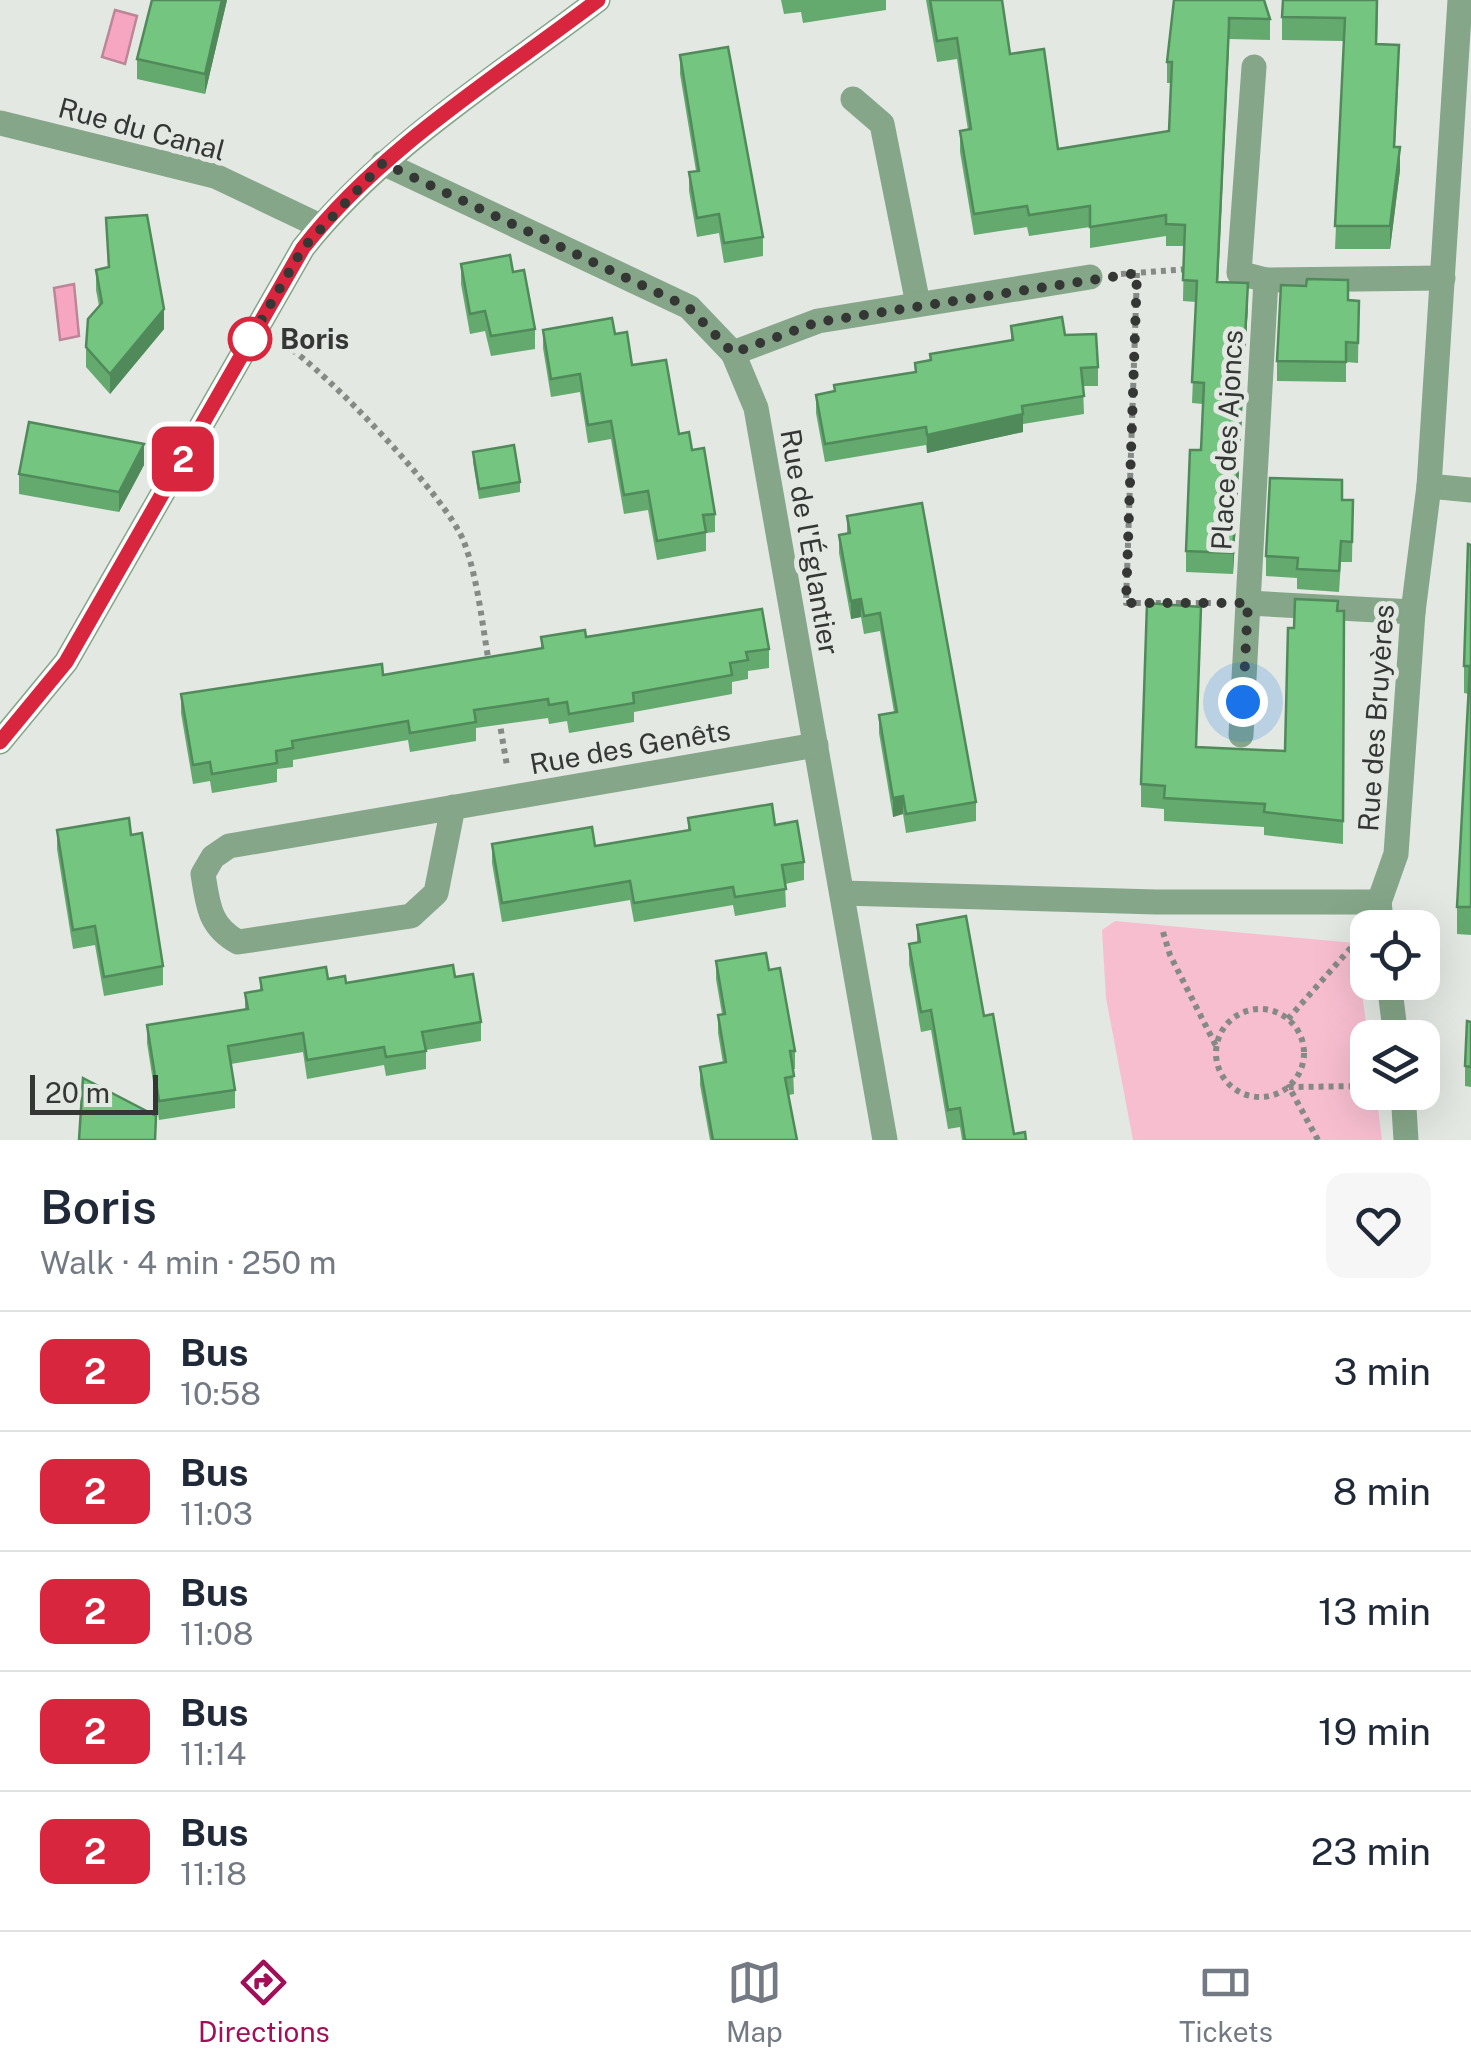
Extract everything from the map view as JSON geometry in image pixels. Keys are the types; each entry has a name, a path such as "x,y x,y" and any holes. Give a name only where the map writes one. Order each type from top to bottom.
{"street":[{"path":"0,742 66,662 258,326 320,226 383,163 598,0"},
{"name":"Rue des Bruyères","path":"1381,910 1396,854 1413,612 1429,486 1460,0"},
{"path":"1254,67 1239,272 1266,280 1443,278"},
{"path":"853,99 882,124 918,304"},
{"name":"Rue du Canal","path":"0,123 215,176 320,226"},
{"name":"Rue de l'Églantier","path":"383,163 688,307 733,353 756,408 885,1140"},
{"path":"733,353 818,322 1090,277"},
{"name":"Place des Ajoncs","path":"1241,735 1266,280"},
{"path":"1429,486 1471,490"},
{"path":"1248,603 1413,612"},
{"name":"Rue des Genêts","path":"453,807 436,894 411,916 238,942 222,933 210,918 204,874 228,846 453,807 816,746"},
{"path":"842,893 1156,902 1350,913"},
{"path":"1404,1110 1406,1140"}],"path":[{"path":"1090,277 1185,268 1239,272"},
{"path":"1137,273 1126,603 1248,603"},
{"path":"258,326 306,358 382,436 451,519 464,541 489,665"},
{"path":"496,703 512,797"},
{"path":"1156,902 1170,956 1216,1046 1222,1076 1245,1095 1276,1095 1289,1087 1304,1061 1303,1046 1288,1019 1264,1009 1238,1014 1220,1033 1216,1046"},
{"path":"1288,1019 1350,950"},
{"path":"1289,1087 1350,1086"},
{"path":"1289,1087 1318,1140"}],"shaded area":[{"path":"115,10 137,16 125,64 102,57"},
{"path":"74,284 79,336 60,340 54,288"},
{"path":"1115,921 1350,943 1350,1000 1363,1000 1366,1020 1350,1020 1350,1110 1378,1110 1382,1140 1133,1140 1106,998 1102,930"}],"building":[{"path":"152,0 222,0 205,74 137,59"},
{"path":"930,0 1002,0 1010,54 1044,49 1058,149 1169,131 1172,62 1167,62 1174,0 1264,0 1270,19 1229,18 1217,282 1248,283 1233,553 1186,551 1190,450 1201,450 1204,383 1192,382 1197,281 1183,280 1185,225 1166,224 1166,215 1090,227 1090,206 1029,215 1027,206 974,214 960,131 971,129 957,38 937,41"},
{"path":"1283,0 1377,0 1376,44 1399,45 1394,147 1400,147 1390,226 1335,226 1345,18 1282,17"},
{"path":"728,47 763,237 724,243 719,214 697,218 689,172 699,171 680,55"},
{"path":"147,215 164,309 110,374 86,347 88,319 102,303 96,270 109,267 106,218"},
{"path":"510,255 513,272 524,270 535,329 491,336 485,311 470,314 461,264"},
{"path":"1307,279 1348,280 1348,300 1359,301 1358,343 1346,342 1346,362 1277,361 1281,285 1306,286"},
{"path":"1062,317 1065,335 1096,334 1098,367 1081,368 1084,396 1022,406 1023,414 927,435 926,427 825,444 816,395 835,391 834,385 916,372 915,363 931,360 930,354 1013,340 1011,326"},
{"path":"612,318 615,334 627,332 632,365 666,360 679,434 689,432 692,450 704,448 715,514 703,515 706,532 657,541 648,491 624,495 611,421 588,425 580,374 551,379 543,330"},
{"path":"29,422 144,444 119,492 19,474"},
{"path":"514,445 520,482 479,489 473,452"},
{"path":"1270,478 1342,480 1342,500 1353,500 1352,542 1341,541 1339,571 1297,569 1298,558 1266,556"},
{"path":"922,503 976,802 906,814 903,796 893,798 879,715 897,712 880,613 864,616 861,599 851,601 839,535 850,533 847,516"},
{"path":"1468,544 1471,545 1471,907 1457,907 1470,666 1464,666"},
{"path":"1295,599 1338,601 1337,611 1344,611 1343,821 1264,812 1265,804 1164,798 1165,786 1141,784 1147,603 1201,607 1196,747 1285,751 1288,628 1294,628"},
{"path":"762,609 769,649 746,652 748,660 730,663 732,675 633,693 634,703 569,714 567,702 549,705 548,699 474,710 476,722 410,733 408,721 292,741 293,748 276,751 277,763 212,774 210,762 193,765 181,694 382,664 383,675 543,648 541,637 585,630 586,637"},
{"path":"772,804 775,825 797,821 804,862 782,865 786,889 735,897 733,887 634,903 630,881 502,903 492,844 592,827 595,846 690,830 688,818"},
{"path":"129,818 131,835 142,833 163,966 104,977 95,926 73,930 57,830"},
{"path":"966,916 984,1016 993,1014 1014,1134 1025,1132 1026,1140 965,1140 960,1108 948,1110 931,1010 921,1012 909,944 920,942 917,925"},
{"path":"766,953 769,970 780,968 795,1051 790,1051 794,1076 785,1078 797,1140 713,1140 700,1067 726,1062 718,1015 725,1014 716,961"},
{"path":"453,965 455,977 473,974 481,1022 422,1032 426,1051 386,1057 384,1047 307,1060 303,1033 228,1046 235,1090 159,1101 147,1025 248,1009 245,993 262,990 260,978 326,967 328,979 345,976 346,983"},
{"path":"1467,1021 1471,1022 1471,1067 1465,1066"},
{"path":"83,1078 156,1116 155,1140 79,1140"}],"bus line":[{"name":"2","path":"0,742 66,662 303,248 320,226 383,163 598,0"}],"place":[{"name":"Boris","path":"250,339"}],"route":[{"path":"250,339 247,345 303,248 383,163 688,307 733,353 818,322 1090,277 1137,273 1126,603 1248,603 1243,702"}]}
